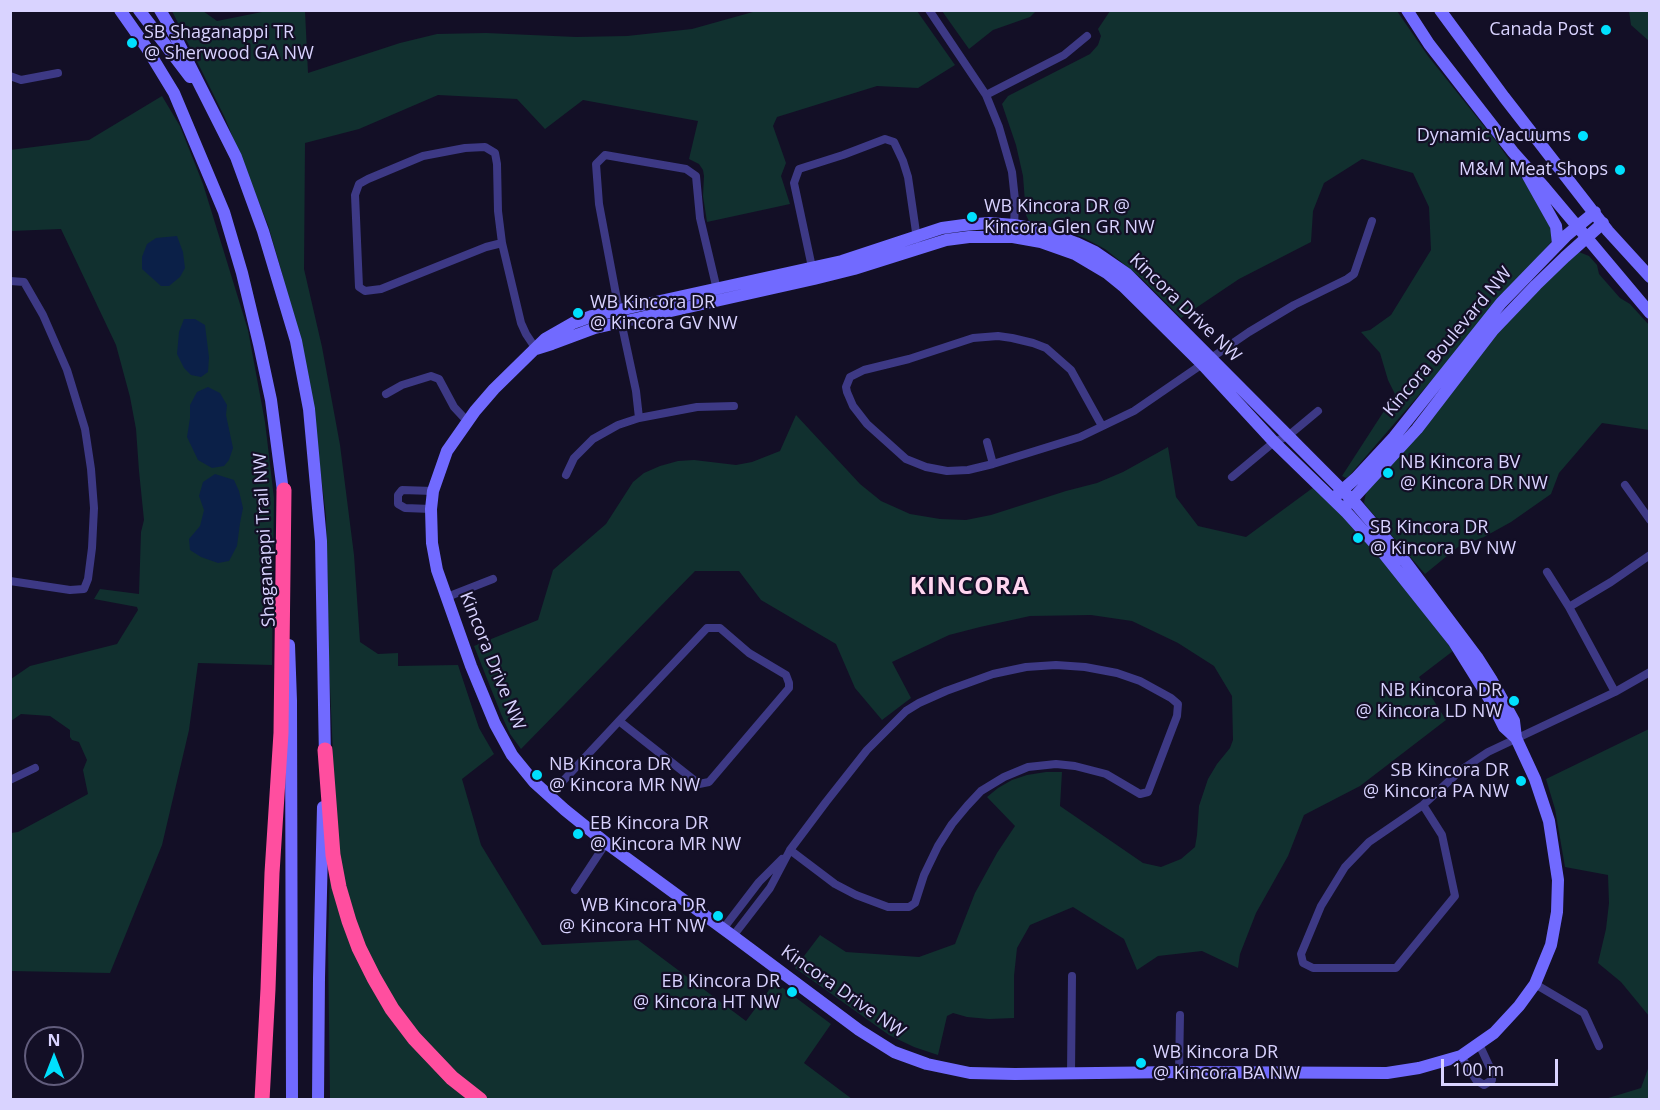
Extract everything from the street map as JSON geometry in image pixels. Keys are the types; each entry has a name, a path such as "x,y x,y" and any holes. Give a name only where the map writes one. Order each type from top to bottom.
{"highway":[{"path":"261,1100 281,733 284,490"},
{"path":"325,750 333,855 339,886 359,948 392,1009 414,1038 452,1078 480,1100"}],"street":[{"name":"Shaganappi Trail NW","path":"120,10 174,93 224,212 242,273 271,400 284,490 291,701 292,1100"},
{"path":"139,10 208,101"},
{"path":"160,10 236,157 263,231 296,341 309,409 321,541 325,750 318,978 318,1100"},
{"path":"929,10 986,95 999,127 1012,172 1015,200 1014,231"},
{"path":"1407,10 1430,44 1513,152 1650,313"},
{"path":"1440,10 1504,97 1603,224 1650,277"},
{"path":"986,95 1064,55 1087,36"},
{"path":"10,76 21,80 58,73"},
{"path":"813,274 794,183 799,169 885,139 894,142 903,161 908,177 918,242"},
{"path":"502,243 486,247 381,289 365,291 359,287 355,195 358,184 423,156 465,148 485,147 495,153 502,243 521,323 525,334 536,349"},
{"path":"1513,152 1556,226 1558,244"},
{"path":"639,418 636,391 599,204 596,164 605,155 686,169 696,176 700,218 718,295"},
{"name":"Kincora Boulevard NW","path":"1333,499 1394,437 1501,303 1558,244 1595,212"},
{"path":"1102,426 1071,370 1046,348 1012,338 998,336 973,338 909,359 864,370 850,377 847,382 847,392 867,424 906,459 926,467 947,471 968,470 993,464 1080,437 1134,411 1249,332 1294,305 1347,279 1354,274 1372,221"},
{"name":"Kincora Boulevard NW","path":"1348,504 1417,429 1493,330 1536,285 1586,237 1603,224"},
{"name":"Kincora Drive NW","path":"1014,231 1075,254 1107,273 1207,361 1343,490 1348,504 1405,561 1477,657 1515,722 1516,738 1535,779 1549,821 1558,880 1557,912 1551,945 1535,984 1519,1006 1494,1033 1479,1044 1461,1056 1419,1068 1387,1073 970,1073 927,1064 894,1052 859,1030 606,843 534,782 512,755 495,724 471,666 437,570 434,552 431,509 433,491 447,451 467,421 494,389 536,349 595,328 620,316 813,274 864,266 918,242 1014,231"},
{"path":"10,281 24,282 43,315 68,370 87,440 93,508 92,548 88,579 84,589 70,590 10,580"},
{"name":"Kincora Drive NW","path":"1207,361 1274,442 1333,499 1348,504"},
{"path":"386,394 402,385 431,376 439,379 454,407 467,421"},
{"path":"566,476 574,458 593,439 618,425 639,418 696,407 734,406"},
{"path":"1232,477 1274,442 1288,436 1318,411"},
{"path":"987,442 993,464"},
{"path":"1625,485 1650,520"},
{"path":"431,509 405,508 398,504 398,495 402,490 433,491"},
{"path":"1569,607 1650,555"},
{"path":"1547,572 1569,607 1615,692"},
{"path":"447,597 493,579"},
{"path":"549,796 619,721 707,628 720,628 749,653 786,675 789,683 789,688 710,782 699,784 619,721"},
{"path":"728,932 770,888 790,850 867,750 906,711 919,704 961,685 993,674 1041,665 1071,665 1108,671 1132,679 1171,698 1178,704 1177,716 1148,792 1140,794 1106,774 1056,764 1028,767 1004,777 981,791 952,824 924,875 915,903 909,907 888,907 856,896 835,884 790,850"},
{"path":"1423,805 1442,835 1455,896 1396,968 1313,968 1304,963 1300,954 1317,916 1345,867 1369,842 1423,805 1461,770 1488,752 1615,692 1650,672"},
{"path":"10,780 35,768"},
{"path":"575,890 606,843"},
{"path":"1071,1073 1072,976"},
{"path":"1535,984 1584,1013 1599,1046"},
{"path":"1179,1072 1180,1015"},
{"path":"1461,1056 1476,1080 1484,1085 1492,1080 1492,1072 1479,1044"}],"green space":[{"path":"760,10 917,11 955,65 918,88 877,86 777,117 773,126 786,163 781,176 790,204 707,222 703,196 703,170 699,164 689,159 698,121 583,100 545,129 517,99 438,95 359,129 305,143 304,269 322,347 340,445 354,555 360,642 378,654 398,653 398,666 458,665 479,728 494,754 462,779 481,845 542,945 638,940 746,1021 775,982 831,1024 804,1063 852,1099 330,1099 328,945 333,756 326,516 317,443 282,273 268,225 225,118 172,11 203,11 217,21 267,11 305,11 308,73 400,43 437,34 627,36 692,29"},
{"path":"942,11 1036,11 1030,17 993,30 969,49"},
{"path":"1110,11 1397,11 1428,56 1496,141 1536,198 1550,223 1552,241 1346,478 1342,476 1395,394 1380,353 1361,332 1370,330 1391,315 1431,250 1429,207 1413,173 1362,159 1324,183 1313,211 1311,242 1239,279 1181,318 1140,277 1105,249 1060,229 1029,221 1026,215 1023,176 1016,145 1002,104 1008,96 1090,54 1098,45 1101,36 1098,29"},
{"path":"1629,11 1649,11 1649,41 1631,25"},
{"path":"162,96 180,126 203,184 248,330 265,422 274,498 272,665 198,663 189,730 162,845 110,973 11,971 11,833 18,832 88,794 83,770 87,760 79,742 70,737 70,730 50,716 21,714 11,721 11,679 30,666 117,644 138,610 137,607 94,599 100,589 139,594 141,532 144,520 136,429 116,345 61,229 11,231 10,150 89,140"},
{"path":"1579,252 1589,256 1597,265 1599,274 1620,298 1630,304 1649,325 1649,430 1602,423 1559,473 1551,494 1511,522 1484,537 1458,547 1425,574 1364,503 1366,492 1512,313"},
{"path":"796,415 860,484 881,501 910,514 940,519 966,520 991,515 1097,483 1123,472 1168,447 1176,497 1198,526 1246,537 1314,487 1390,566 1453,651 1419,677 1446,720 1360,786 1304,815 1288,856 1256,913 1240,954 1238,968 1202,951 1158,956 1137,970 1124,939 1073,907 1030,925 1017,948 1014,1018 989,1019 953,1013 947,1016 938,1055 914,1047 889,1035 795,968 820,935 846,952 919,957 955,944 975,893 1015,826 987,797 1012,780 1027,775 1062,772 1060,806 1143,863 1161,867 1181,859 1195,847 1199,806 1208,779 1233,740 1232,696 1214,666 1178,643 1132,621 1091,615 1030,616 949,635 892,662 911,698 882,720 855,688 836,644 761,600 739,571 695,571 521,749 510,734 474,646 538,620 553,570 606,524 633,482 644,473 678,461 694,460 736,465 752,462 780,451"},
{"path":"1649,729 1649,1016 1621,982 1598,963 1609,903 1608,875 1565,867 1555,809 1546,779"},
{"path":"1649,1066 1649,1099 1605,1099 1641,1088"}],"water":[{"path":"177,236 183,252 185,268 180,277 169,286 161,286 142,269 142,257 147,244 156,238"},
{"path":"184,319 195,319 205,325 209,357 208,372 201,377 191,375 184,368 177,354 179,332"},
{"path":"208,387 220,393 227,405 226,415 233,448 224,466 212,468 198,460 187,437 190,405 197,392"},
{"path":"215,474 234,480 243,508 237,546 229,561 218,563 190,550 189,539 200,526 204,510 199,496 203,482"}],"place":[{"name":"Canada Post","path":"1606,30"},
{"name":"SB Shaganappi TR @ Sherwood GA NW","path":"132,43"},
{"name":"Dynamic Vacuums","path":"1583,136"},
{"name":"M&M Meat Shops","path":"1620,170"},
{"name":"WB Kincora DR @ Kincora Glen GR NW","path":"972,217"},
{"name":"WB Kincora DR @ Kincora GV NW","path":"578,313"},
{"name":"NB Kincora BV @ Kincora DR NW","path":"1388,473"},
{"name":"SB Kincora DR @ Kincora BV NW","path":"1358,538"},
{"name":"NB Kincora DR @ Kincora LD NW","path":"1514,701"},
{"name":"NB Kincora DR @ Kincora MR NW","path":"537,775"},
{"name":"SB Kincora DR @ Kincora PA NW","path":"1521,781"},
{"name":"EB Kincora DR @ Kincora MR NW","path":"578,834"},
{"name":"WB Kincora DR @ Kincora HT NW","path":"718,916"},
{"name":"EB Kincora DR @ Kincora HT NW","path":"792,992"},
{"name":"WB Kincora DR @ Kincora BA NW","path":"1141,1063"}],"district":[{"name":"KINCORA","path":"970,587"}]}
